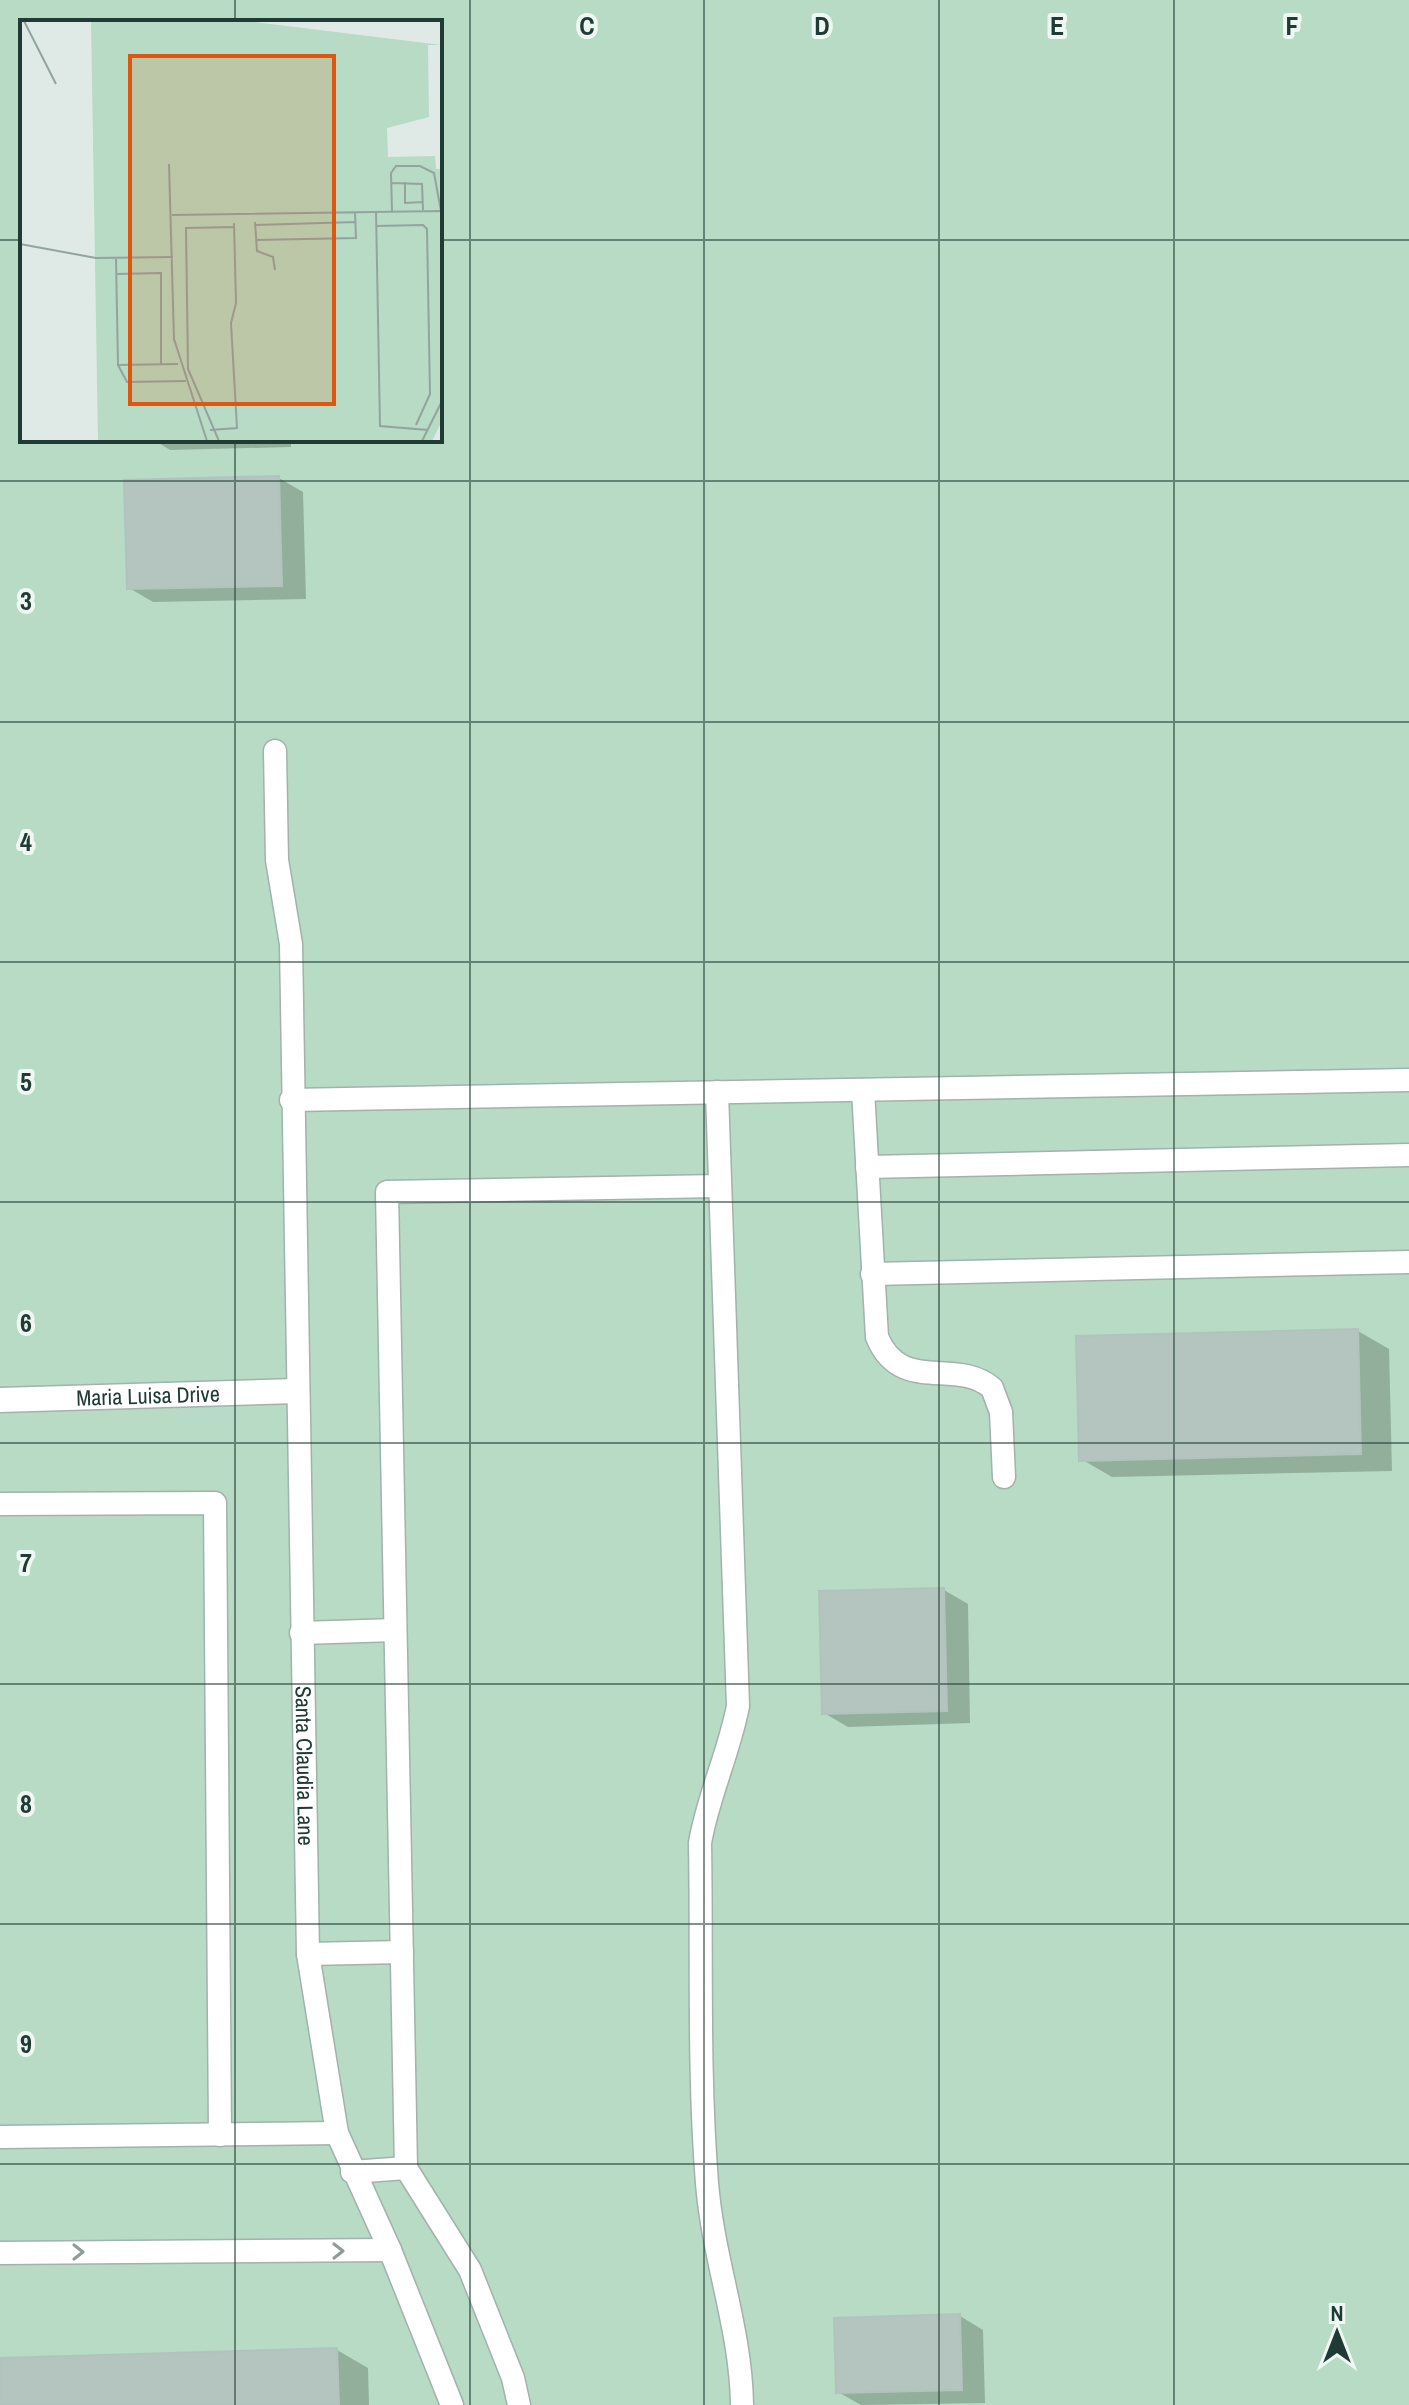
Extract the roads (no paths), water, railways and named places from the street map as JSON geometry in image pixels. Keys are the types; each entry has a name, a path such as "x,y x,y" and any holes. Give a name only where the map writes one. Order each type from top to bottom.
{"street":[{"name":"Maria Luisa Drive","path":"0,1400 297,1391"}],"lane":[{"name":"Santa Claudia Lane","path":"275,751 277,860 291,944 291,1100 308,1954 337,2133 352,2172 390,2250 452,2405"},
{"path":"291,1100 1409,1080"},
{"path":"863,1090 877,1337 893,1361 910,1371 971,1377 992,1388 1001,1412 1004,1477"},
{"path":"717,1092 738,1706 732,1735 702,1824 701,1886 707,2184 738,2342 742,2405"},
{"path":"867,1167 1409,1155"},
{"path":"519,2405 513,2378 470,2270 406,2168 387,1192 720,1186"},
{"path":"872,1274 1409,1262"},
{"path":"0,1504 215,1503 220,2135"},
{"path":"301,1633 395,1630"},
{"path":"308,1954 402,1952"},
{"path":"0,2137 337,2133"},
{"path":"352,2172 406,2168"},
{"path":"0,2253 390,2250"}]}
